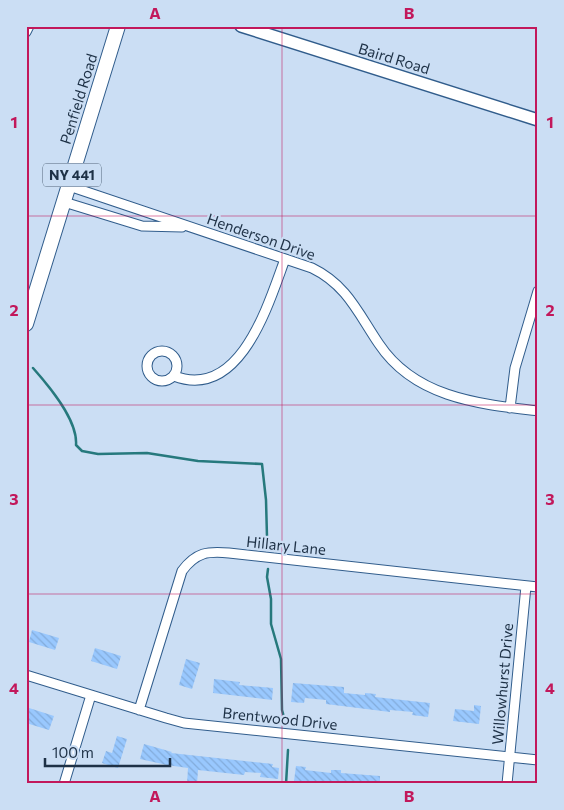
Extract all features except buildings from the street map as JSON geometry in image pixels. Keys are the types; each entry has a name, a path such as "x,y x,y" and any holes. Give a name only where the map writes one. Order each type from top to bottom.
{"main road":[{"name":"Penfield Road","path":"26,324 118,26"}],"street":[{"path":"26,32 29,26"},
{"name":"Baird Road","path":"241,26 538,120"},
{"name":"Henderson Drive","path":"69,186 325,274 357,308 380,346 404,371 417,380 452,397 480,404 538,411"},
{"name":"Henderson Drive","path":"64,202 142,226 190,227"},
{"path":"174,376 185,380 199,381 222,372 236,360 266,311 285,259"},
{"path":"510,408 515,368 538,291"},
{"name":"Hillary Lane","path":"139,710 182,571 189,562 205,553 229,553 538,587"},
{"name":"Willowhurst Drive","path":"507,784 526,586"},
{"name":"Brentwood Drive","path":"26,675 166,718 201,725 538,760"},
{"path":"64,784 91,694"}],"waterway":[{"path":"33,368 67,414 75,435 76,445 82,451 98,454 147,453 198,461 262,464 266,500 267,537"},
{"path":"268,569 271,624 281,659 282,710 284,717"},
{"path":"286,784 288,750"}]}
